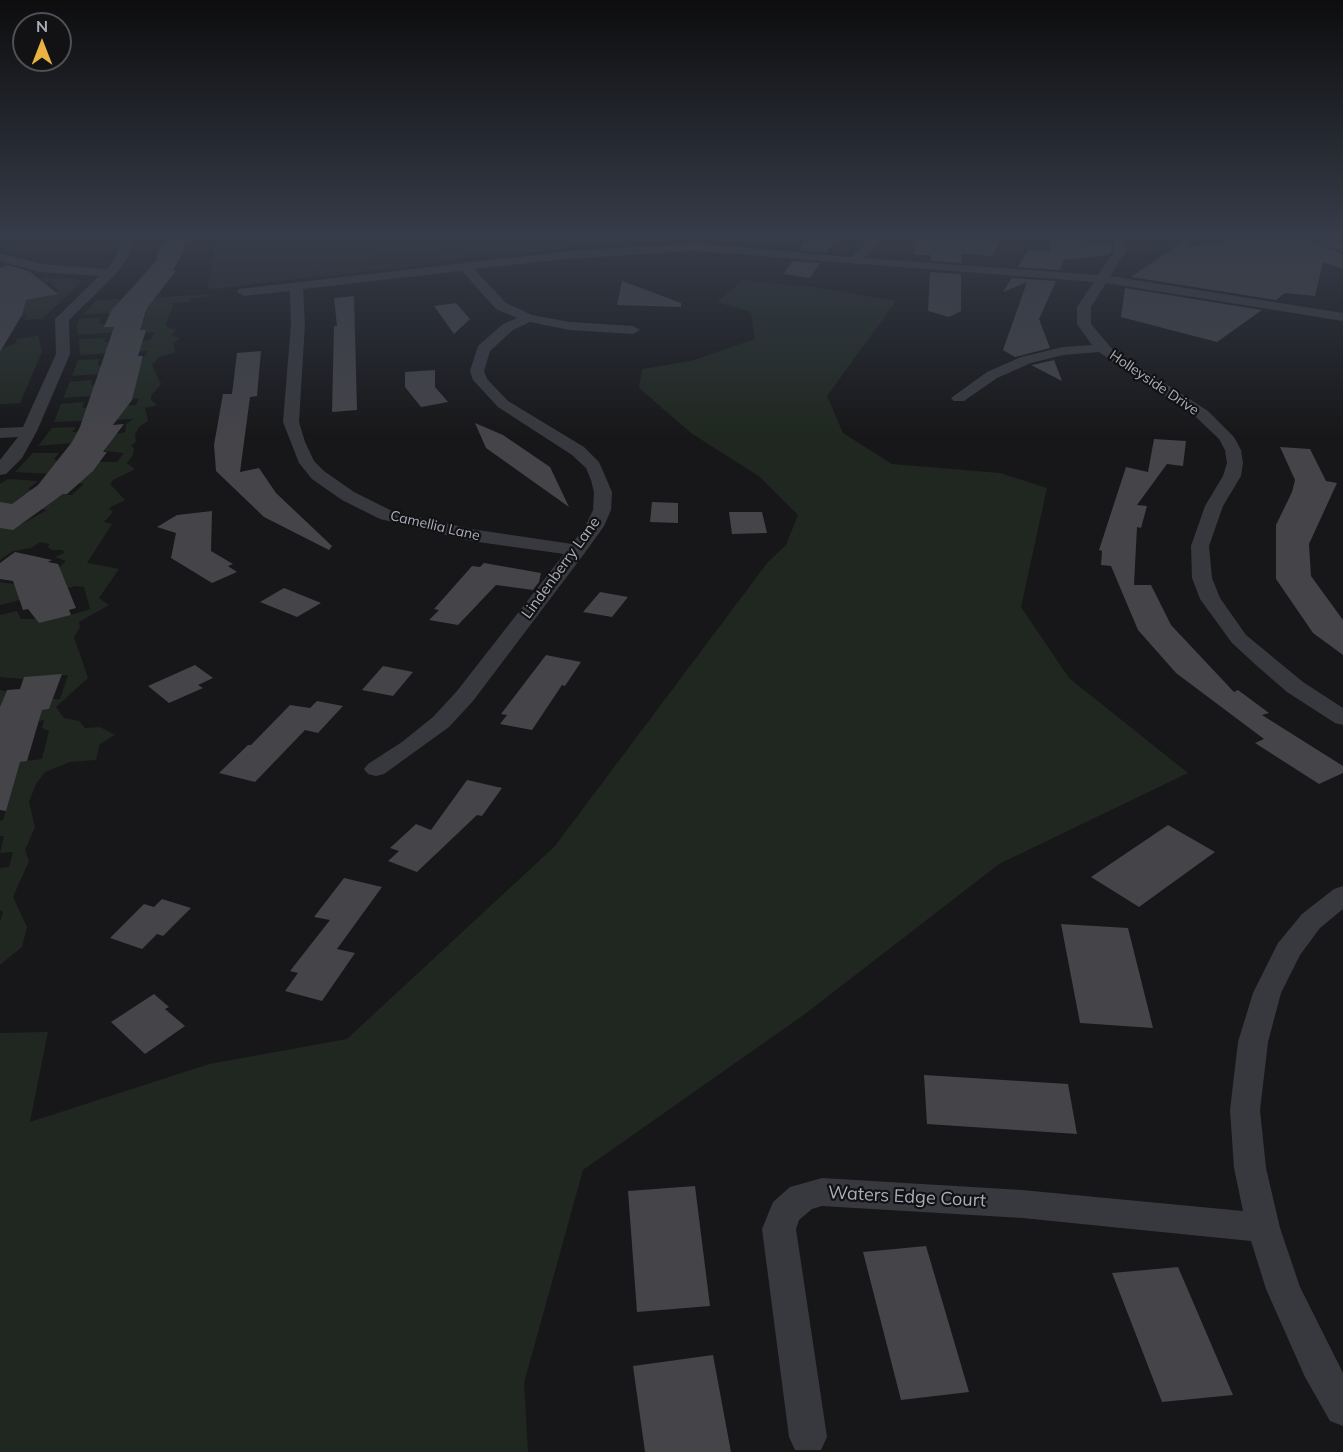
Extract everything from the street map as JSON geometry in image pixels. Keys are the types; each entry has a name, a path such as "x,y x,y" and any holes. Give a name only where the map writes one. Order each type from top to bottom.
{"street":[{"path":"0,470 16,454 29,431 63,354 62,319 79,303"},
{"name":"Camellia Lane","path":"297,303 298,324 291,422 297,442 308,463 318,475 342,492 386,515 471,535 577,550"},
{"path":"498,303 528,318 570,326 633,330"},
{"name":"Holleyside Drive","path":"1089,303 1082,316 1092,337 1102,348 1179,397 1226,437 1233,450 1235,463 1232,476 1214,506 1200,546 1202,578 1210,599 1239,639 1264,662 1295,687 1343,718"},
{"path":"1255,303 1343,317"},
{"name":"Lindenberry Lane","path":"376,769 410,747 441,722 465,696 595,526 602,510 603,492 593,466 563,439 528,420 486,390 477,371 479,359 491,340 528,318"},
{"path":"959,398 992,375 1026,360 1064,351 1102,348"},
{"path":"0,433 29,431"},
{"path":"1343,895 1311,921 1288,950 1267,993 1253,1042 1245,1110 1250,1168 1263,1228 1283,1289 1318,1365 1343,1408"},
{"name":"Waters Edge Court","path":"808,1437 783,1279 778,1229 785,1212 802,1197 822,1192 1022,1204 1263,1228"}],"shaded area":[{"path":"0,303 60,303 42,319 24,320 26,316 20,313 0,314"},
{"path":"94,303 176,303 171,303 173,306 166,324 168,328 176,329 172,336 180,338 173,344 175,351 173,353 159,357 152,365 161,384 151,396 151,400 157,405 145,408 148,421 139,427 135,434 136,442 131,446 134,448 133,455 127,463 135,469 113,480 110,484 125,500 109,508 113,512 104,522 112,524 87,563 119,569 99,598 109,605 79,622 80,627 74,637 88,678 56,707 64,718 79,721 85,728 100,727 115,735 100,744 96,760 70,762 45,772 36,784 29,802 35,827 25,850 29,861 13,897 27,927 22,947 0,965 0,921 3,912 0,910 0,868 9,867 13,852 0,853 4,836 0,836 0,821 3,820 11,792 0,764 42,759 49,731 42,728 44,720 0,731 0,690 6,691 1,705 8,713 49,709 53,699 60,699 68,675 23,679 0,677 0,615 17,611 21,619 31,619 71,615 90,609 84,587 76,586 0,605 0,582 13,584 62,565 66,561 55,557 64,553 63,550 52,550 47,547 50,544 40,542 31,548 13,551 0,560 0,528 22,524 47,510 0,503 0,484 8,479 38,481 28,489 32,490 28,496 58,498 63,494 72,495 84,484 79,483 87,476 15,472 33,453 59,453 54,459 57,461 117,462 124,453 104,451 108,445 73,443 38,446 52,428 76,427 72,432 77,432 75,437 125,432 126,424 133,419 54,422 61,404 84,402 82,408 136,405 139,399 91,396 63,398 70,382 92,380 91,385 139,371 72,376 78,360 99,359 98,365 102,367 139,364 148,351 80,355 79,339 106,338 104,342 109,342 108,346 150,340 155,332 145,333 145,330 78,335 76,327 79,319 101,318 99,323 106,324 105,327 135,325 136,322 143,322 147,311 82,315"},
{"path":"720,303 895,303 827,396 843,433 892,464 1000,473 1047,488 1021,607 1069,678 1188,773 999,864 805,1014 583,1170 524,1383 528,1452 0,1452 0,1033 48,1032 30,1122 209,1064 347,1039 555,846 768,562 786,545 798,515 760,477 691,433 639,388 642,369 691,361 755,339 751,312"},
{"path":"38,336 42,352 20,403 0,404 0,350 16,343 16,339"}],"building":[{"path":"0,303 25,303 22,315 0,352"},
{"path":"118,303 151,303 147,308 140,330 146,330 138,356 143,356 132,400 113,425 124,424 103,452 107,452 93,471 67,494 63,494 13,530 0,528 0,502 12,504 38,485 72,442 80,427 114,327 104,327 111,311"},
{"path":"335,303 354,303 357,410 332,412 334,326 337,326"},
{"path":"456,303 470,319 454,334 434,306"},
{"path":"617,303 680,303 681,307 617,305"},
{"path":"928,303 961,303 961,311 949,317 928,311"},
{"path":"1020,303 1046,303 1039,319 1050,348 1015,357 1003,350"},
{"path":"1123,303 1217,303 1262,310 1217,342 1121,317"},
{"path":"261,351 257,396 250,397 240,472 259,468 276,493 332,546 329,550 264,517 216,471 214,445 223,394 232,394 237,353"},
{"path":"1054,360 1062,381 1031,365 1032,365"},
{"path":"435,370 435,387 448,402 421,407 405,387 405,372"},
{"path":"475,423 503,435 550,467 569,507 486,448"},
{"path":"1154,439 1186,441 1183,466 1167,464 1137,505 1147,506 1141,528 1137,527 1134,585 1151,585 1171,625 1234,692 1238,690 1269,713 1262,715 1343,766 1343,773 1319,784 1255,743 1264,739 1176,673 1138,630 1111,566 1101,565 1102,551 1099,550 1126,467 1148,472"},
{"path":"1280,447 1310,449 1326,481 1337,483 1309,544 1311,576 1343,620 1343,655 1313,633 1276,579 1276,525 1292,492 1295,480"},
{"path":"652,502 678,503 678,523 650,522"},
{"path":"212,511 211,551 233,564 228,566 237,572 212,583 171,558 176,533 157,527 177,515"},
{"path":"729,512 762,512 767,533 732,534"},
{"path":"15,552 52,560 48,562 58,564 76,608 69,610 71,615 39,623 28,609 23,610 13,581 0,579 0,563"},
{"path":"484,563 541,573 539,582 533,590 496,585 458,625 429,620 439,610 434,609 472,566 480,567"},
{"path":"284,588 321,603 297,617 260,602"},
{"path":"600,592 628,597 612,617 583,612"},
{"path":"546,655 581,662 565,686 562,685 532,730 500,724 507,715 501,714"},
{"path":"195,665 213,678 198,685 203,688 169,703 148,686"},
{"path":"383,666 413,672 393,696 362,690"},
{"path":"62,674 49,709 42,710 27,761 20,762 6,811 0,810 0,707 7,690 20,689 24,677"},
{"path":"317,701 343,706 318,733 305,730 255,782 219,773 248,745 251,745 290,705 310,708"},
{"path":"467,780 502,788 482,816 477,815 417,872 388,861 399,851 390,848 416,824 431,830"},
{"path":"1168,825 1215,852 1139,907 1091,877"},
{"path":"344,878 382,887 337,949 355,953 322,1001 285,991 298,973 290,971 330,920 314,917"},
{"path":"162,899 191,908 163,936 157,934 142,949 110,938 144,904 154,907"},
{"path":"1061,924 1128,928 1153,1028 1080,1023"},
{"path":"154,994 169,1007 165,1009 185,1026 145,1054 111,1022"},
{"path":"924,1075 1068,1084 1077,1134 927,1124"},
{"path":"695,1186 710,1306 637,1312 628,1191"},
{"path":"926,1246 969,1392 901,1400 863,1252"},
{"path":"1178,1267 1233,1395 1162,1402 1112,1273"},
{"path":"713,1355 731,1452 645,1452 633,1366"}]}
